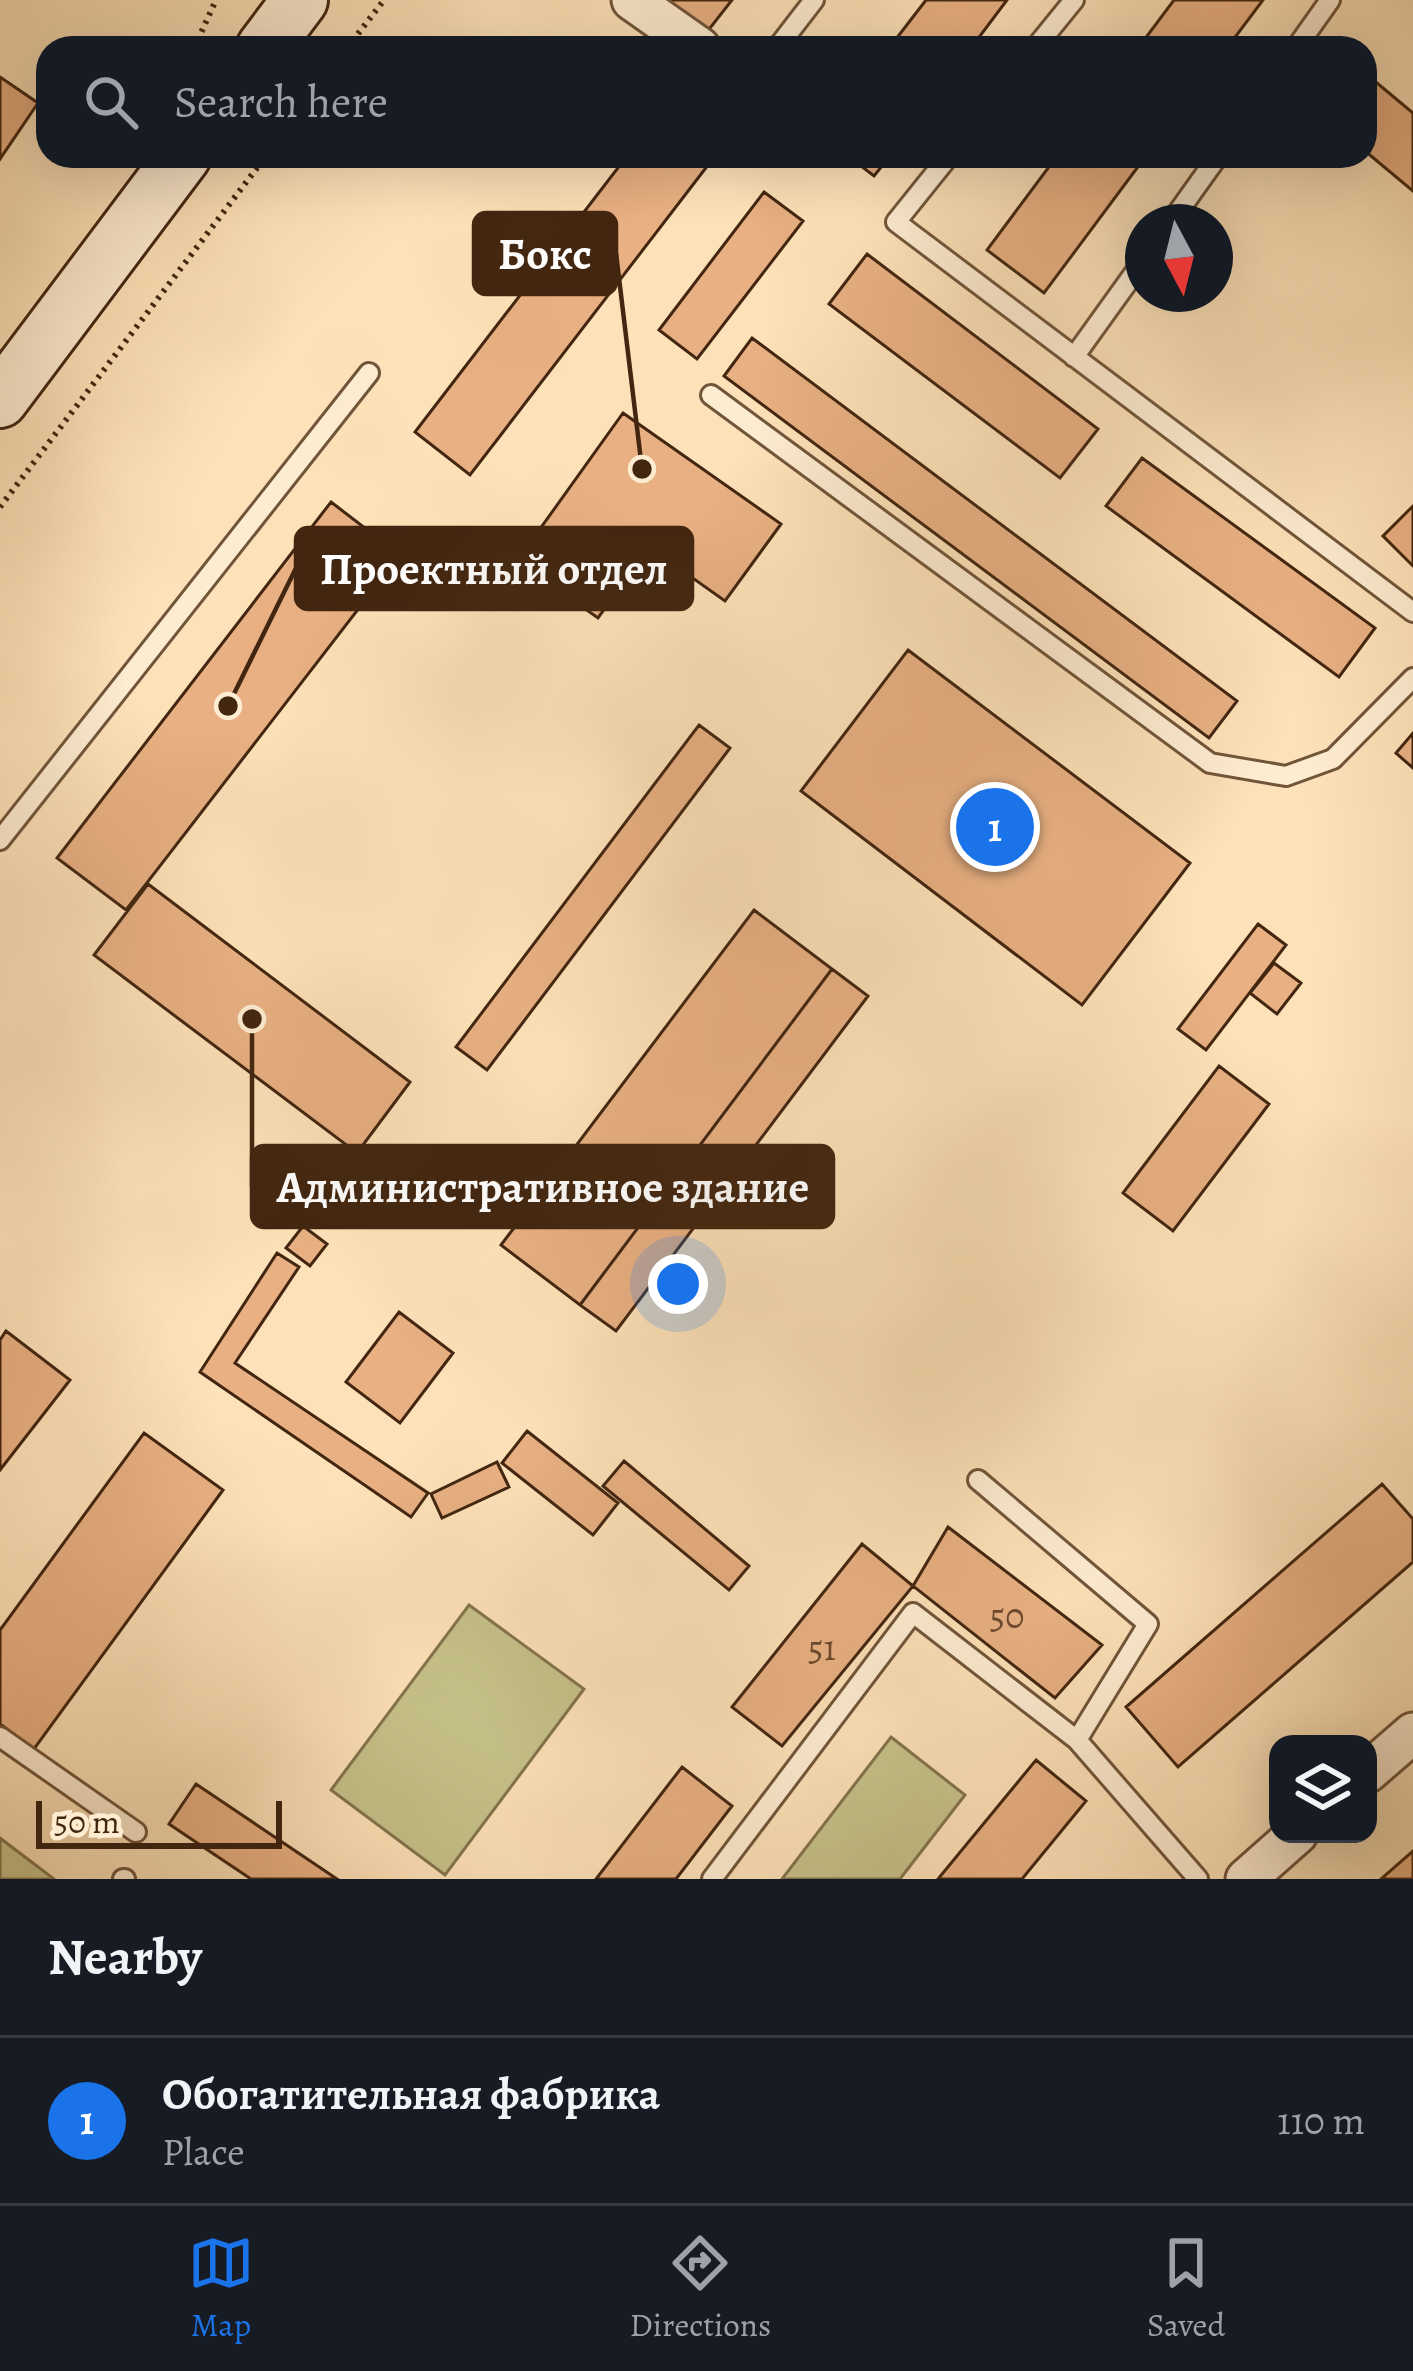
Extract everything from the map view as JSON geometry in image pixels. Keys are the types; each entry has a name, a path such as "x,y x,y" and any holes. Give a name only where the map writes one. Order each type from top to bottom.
{"main road":[{"path":"273,36 300,0"},
{"path":"0,400 174,168"}],"street":[{"path":"632,0 683,36"},
{"path":"1377,1764 1413,1733"},
{"path":"1246,1879 1287,1843"}],"lane":[{"path":"786,36 814,0"},
{"path":"1046,36 1074,0"},
{"path":"1304,36 1330,0"},
{"path":"939,168 896,222 1413,612"},
{"path":"1184,204 1209,168"},
{"path":"1074,357 1125,286"},
{"path":"0,840 369,374"},
{"path":"711,395 1210,763 1286,776 1333,759 1413,678"},
{"path":"977,1480 1148,1624 1077,1740"},
{"path":"712,1879 913,1613 1077,1740 1198,1879"},
{"path":"0,1737 136,1832"}],"path":[{"path":"200,36 216,0"},
{"path":"356,36 384,0"},
{"path":"0,507 257,168"}],"shaded area":[{"path":"469,1605 584,1689 445,1875 331,1790"},
{"path":"891,1737 965,1795 900,1879 782,1879"},
{"path":"0,1838 54,1879 0,1879"}],"building":[{"path":"664,0 732,0 702,36"},
{"path":"926,0 1007,0 980,36 898,36"},
{"path":"1174,0 1263,0 1236,36 1147,36"},
{"path":"0,77 36,106 0,159"},
{"path":"1377,83 1413,113 1413,191 1377,161"},
{"path":"618,168 706,168 470,475 415,432"},
{"path":"1048,168 1137,168 1044,293 987,250"},
{"path":"764,192 803,221 697,359 659,330"},
{"path":"867,254 1098,429 1060,478 829,304"},
{"path":"752,338 1237,701 1209,738 724,376"},
{"path":"623,413 781,524 725,601 649,547 598,618 517,561"},
{"path":"1142,458 1375,628 1339,677 1106,506"},
{"path":"331,502 400,555 126,910 57,858"},
{"path":"1413,506 1413,566 1383,536"},
{"path":"908,650 1190,863 1082,1005 801,791"},
{"path":"699,725 730,748 487,1070 456,1047"},
{"path":"1413,733 1413,768 1396,753"},
{"path":"148,884 410,1082 357,1153 94,955"},
{"path":"754,910 832,969 580,1305 501,1245"},
{"path":"1258,924 1286,945 1206,1050 1178,1029"},
{"path":"1274,963 1301,983 1277,1014 1250,993"},
{"path":"832,969 868,996 616,1331 580,1305"},
{"path":"1219,1066 1269,1104 1173,1231 1123,1193"},
{"path":"303,1226 327,1244 310,1266 286,1248"},
{"path":"277,1253 299,1267 235,1363 428,1493 411,1517 200,1372"},
{"path":"399,1312 453,1353 400,1423 346,1382"},
{"path":"6,1331 70,1380 0,1470 0,1340"},
{"path":"527,1431 618,1503 593,1535 502,1463"},
{"path":"144,1433 223,1490 34,1749 0,1724 0,1630"},
{"path":"624,1461 749,1566 729,1590 603,1486"},
{"path":"497,1462 509,1487 442,1518 431,1494"},
{"path":"1382,1484 1413,1519 1413,1562 1178,1767 1126,1707"},
{"path":"948,1527 1102,1645 1055,1698 913,1586"},
{"path":"862,1544 913,1586 782,1746 732,1707"},
{"path":"1036,1760 1086,1801 1022,1879 938,1879"},
{"path":"682,1767 732,1806 676,1879 596,1879"},
{"path":"196,1784 337,1879 251,1879 169,1824"},
{"path":"1413,1851 1413,1879 1381,1879"}],"place":[{"name":"Бокс","path":"642,469"},
{"name":"Проектный отдел","path":"228,706"},
{"name":"Обогатительная фабрика","path":"995,827"},
{"name":"Административное здание","path":"252,1019"}]}
